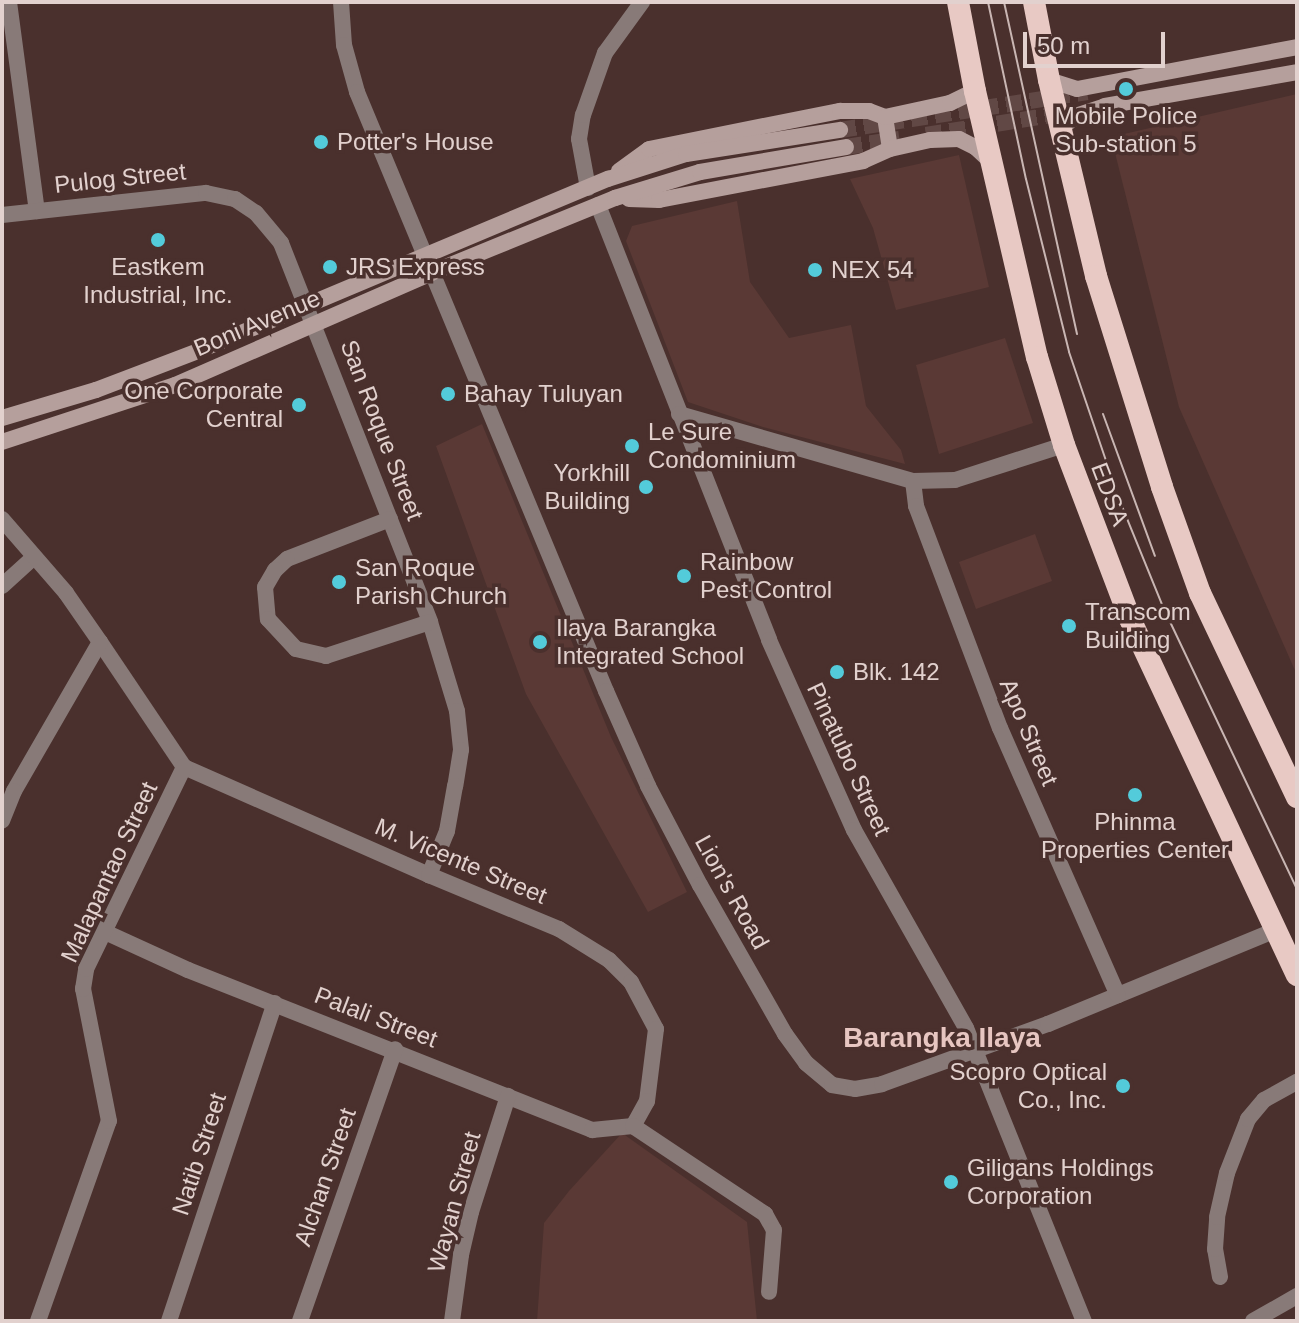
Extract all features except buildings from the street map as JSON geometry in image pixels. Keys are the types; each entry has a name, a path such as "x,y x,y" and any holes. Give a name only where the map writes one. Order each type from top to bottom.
{"highway":[{"name":"EDSA","path":"958,2 975,91 1037,357 1064,445 1131,621 1297,975"},
{"path":"1034,2 1049,80 1096,276 1162,487 1200,593 1297,797"}],"main road":[{"path":"1049,80 1077,89 1297,47"},
{"path":"1166,72 1170,93"},
{"path":"1062,127 1089,110 1297,72"},
{"name":"Boni Avenue","path":"608,179 649,149 840,111 869,111 885,117 962,100 975,91"},
{"path":"885,117 890,149"},
{"name":"Boni Avenue","path":"2,442 175,385 314,325 428,265 608,179 686,154 840,130"},
{"name":"Boni Avenue","path":"615,198 659,200 863,161 890,149 930,140 959,139 975,147 991,162"},
{"name":"Boni Avenue","path":"2,418 96,390 307,308 615,198 700,172 846,147"}],"street":[{"path":"9,2 37,211"},
{"name":"Lion's Road","path":"341,2 344,45 357,92 648,786 785,1034 806,1063 832,1085 855,1089 882,1084 975,1052 1274,931"},
{"path":"588,188 579,139 587,100 605,53 642,2"},
{"name":"Pulog Street","path":"2,215 206,193 235,199 256,213 281,243 314,325"},
{"name":"Pinatubo Street","path":"598,205 769,640 854,830 937,973 975,1052 1084,1321"},
{"name":"San Roque Street","path":"314,325 430,622 457,711 461,750 447,831 429,875"},
{"path":"679,414 913,481 955,480 1064,445"},
{"name":"Apo Street","path":"913,481 916,506 1000,728 1118,995"},
{"path":"2,519 66,593 184,767"},
{"path":"390,519 287,559 275,570 265,587 268,619 296,649 326,656 430,622"},
{"path":"2,586 34,557"},
{"path":"2,821 14,791 100,642"},
{"name":"M. Vicente Street","path":"184,767 559,929 609,960 631,982 656,1029 647,1101 633,1126"},
{"name":"Malapantao Street","path":"38,1321 109,1121 83,989 86,969 184,767"},
{"name":"Palali Street","path":"105,932 592,1130 633,1126"},
{"name":"Natib Street","path":"169,1321 275,1003"},
{"name":"Alchan Street","path":"300,1321 395,1049"},
{"path":"1220,1277 1215,1249 1217,1217 1227,1173 1248,1119 1264,1100 1297,1082"},
{"name":"Wayan Street","path":"452,1321 461,1255 471,1212 508,1096"},
{"path":"633,1126 765,1214 774,1230 769,1292"},
{"path":"1253,1321 1297,1296"}],"shaded area":[{"path":"1297,94 1297,675 1179,407 1111,137"},
{"path":"959,155 989,287 896,310 873,228 850,179"},
{"path":"737,201 750,282 789,338 851,325 866,406 901,450 905,464 763,427 688,402 626,241 632,226"},
{"path":"1005,338 1033,423 939,454 916,365"},
{"name":"Ilaya Barangka Integrated School","path":"482,424 611,737 687,892 648,912 526,694 436,446"},
{"path":"1035,534 1052,581 976,609 959,562"},
{"path":"622,1133 747,1222 757,1321 537,1321 544,1223"}],"tunnel":[{"path":"840,130 1087,92"},
{"path":"926,135 1065,113"},
{"path":"846,147 899,139"}],"tram line":[{"path":"988,2 1026,179 1069,352 1119,499 1163,607 1297,889"},
{"path":"1004,2 1077,334"},
{"path":"1103,414 1155,556"}],"place":[{"name":"Mobile Police Sub-station 5","path":"1126,89"},
{"name":"Potter's House","path":"321,142"},
{"name":"Eastkem Industrial, Inc.","path":"158,240"},
{"name":"JRS Express","path":"330,267"},
{"name":"NEX 54","path":"815,270"},
{"name":"Bahay Tuluyan","path":"448,394"},
{"name":"One Corporate Central","path":"299,405"},
{"name":"Le Sure Condominium","path":"632,446"},
{"name":"Yorkhill Building","path":"646,487"},
{"name":"Rainbow Pest Control","path":"684,576"},
{"name":"San Roque Parish Church","path":"339,582"},
{"name":"Transcom Building","path":"1069,626"},
{"name":"Ilaya Barangka Integrated School","path":"540,642"},
{"name":"Blk. 142","path":"837,672"},
{"name":"Phinma Properties Center","path":"1135,795"},
{"name":"Scopro Optical Co., Inc.","path":"1123,1086"},
{"name":"Giligans Holdings Corporation","path":"951,1182"}],"district":[{"name":"Barangka Ilaya","path":"942,1038"}]}
